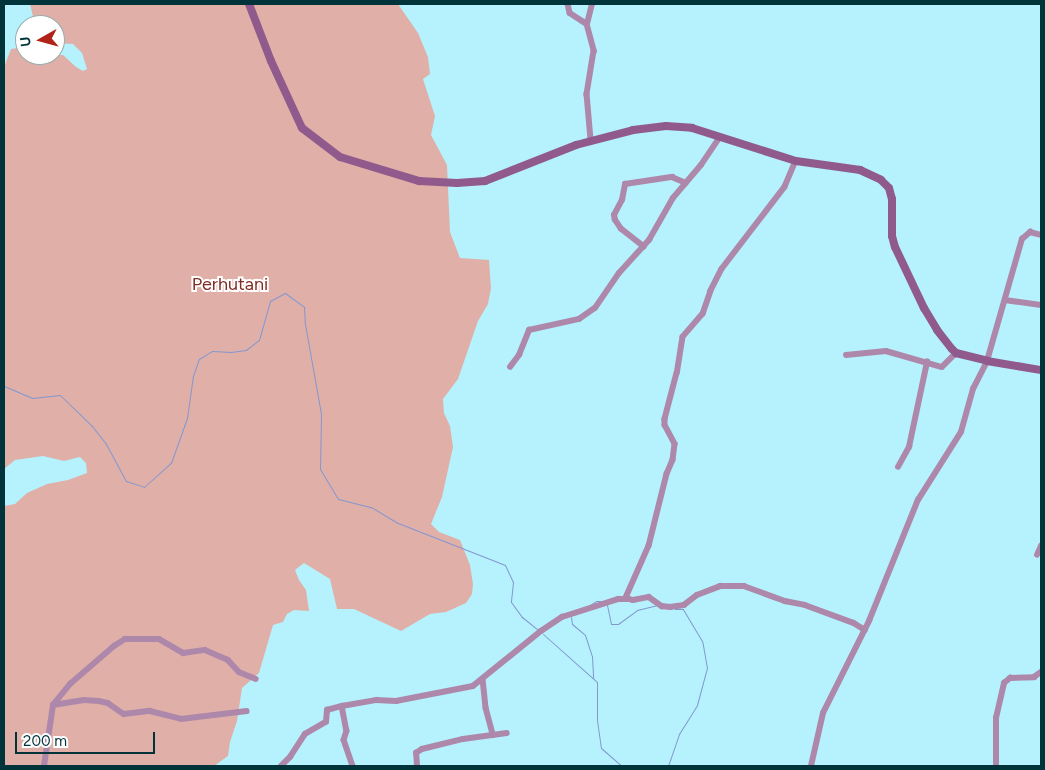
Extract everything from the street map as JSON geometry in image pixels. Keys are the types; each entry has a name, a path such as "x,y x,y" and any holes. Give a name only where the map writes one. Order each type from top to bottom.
{"street":[{"path":"249,4 271,61 306,132 345,159 425,182 474,183 494,179 522,165 583,143 633,130 666,126 692,128 719,138 796,160 854,168 881,180 889,188 892,199 892,236 895,247 937,330 956,353 987,361 1041,370"},
{"path":"568,4 570,13 587,24"},
{"path":"583,143 587,94 594,57 587,24 592,4"},
{"path":"510,367 519,355 527,332 579,319 590,312 619,273 644,247 673,198 701,165 719,138"},
{"path":"627,599 649,546 667,474 673,460 675,444 667,430 665,419 677,373 683,337 703,314 710,291 722,269 785,187 796,160"},
{"path":"644,247 621,229 615,220 614,215 622,200 625,184 672,177 686,183"},
{"path":"811,766 824,713 865,630 918,500 959,437 973,389 987,361 1022,239 1030,232 1041,235"},
{"path":"1005,300 1041,305"},
{"path":"846,355 886,351 944,366 951,356 956,353"},
{"path":"898,467 909,447 927,362"},
{"path":"1037,555 1041,546"},
{"path":"281,766 290,757 305,734 326,722 327,710 376,700 396,701 468,688 483,679 541,631 562,617 618,599 649,597 662,606 670,607 684,605 697,595 720,586 744,586 786,601 805,605 854,623 865,630"},
{"path":"44,766 53,705 68,686 90,665 126,639 159,639 183,654 205,650 228,660 239,672 256,679"},
{"path":"996,766 996,718 1004,683 1010,678 1034,677 1041,672"},
{"path":"483,679 486,708 493,735"},
{"path":"53,705 84,700 99,700 108,703 124,714 150,711 180,719 247,711"},
{"path":"342,706 347,731 344,740 353,766"},
{"path":"417,766 416,753 422,749 463,739 507,733"}],"green space":[{"name":"Perhutani","path":"30,4 398,4 418,33 428,57 430,74 423,79 435,116 431,135 447,165 450,232 460,258 489,260 491,288 488,304 478,321 458,379 443,399 444,413 450,426 453,447 442,497 431,524 439,532 460,540 470,565 473,584 472,594 466,603 446,612 430,614 401,631 354,609 337,609 330,579 304,563 295,570 306,590 309,611 294,610 287,614 283,622 273,625 259,673 242,688 237,721 230,742 228,756 214,766 4,766 4,506 15,504 27,493 47,484 68,480 87,473 86,463 80,457 64,461 43,456 15,460 4,469 4,67 11,49 15,48 15,65 65,65 65,57 83,71 87,69 82,53 73,44 65,44 65,15 33,15"}],"waterway":[{"path":"4,386 32,398 60,395 92,426 106,444 126,481 144,487 171,463 187,418 193,376 199,359 212,351 231,352 246,350 259,340 270,301 285,293 304,307 305,324 321,414 320,469 338,499 371,507 398,523 505,565 513,582 511,602 522,617 538,630"},
{"path":"590,605 596,601 603,601"},
{"path":"607,605 611,624 618,624 637,610 657,605"},
{"path":"668,766 679,734 697,705 707,668 702,641 683,609 675,609"},
{"path":"571,617 572,624 585,635 592,656 593,678"},
{"path":"543,634 597,682 597,720 601,748 622,766"}]}
